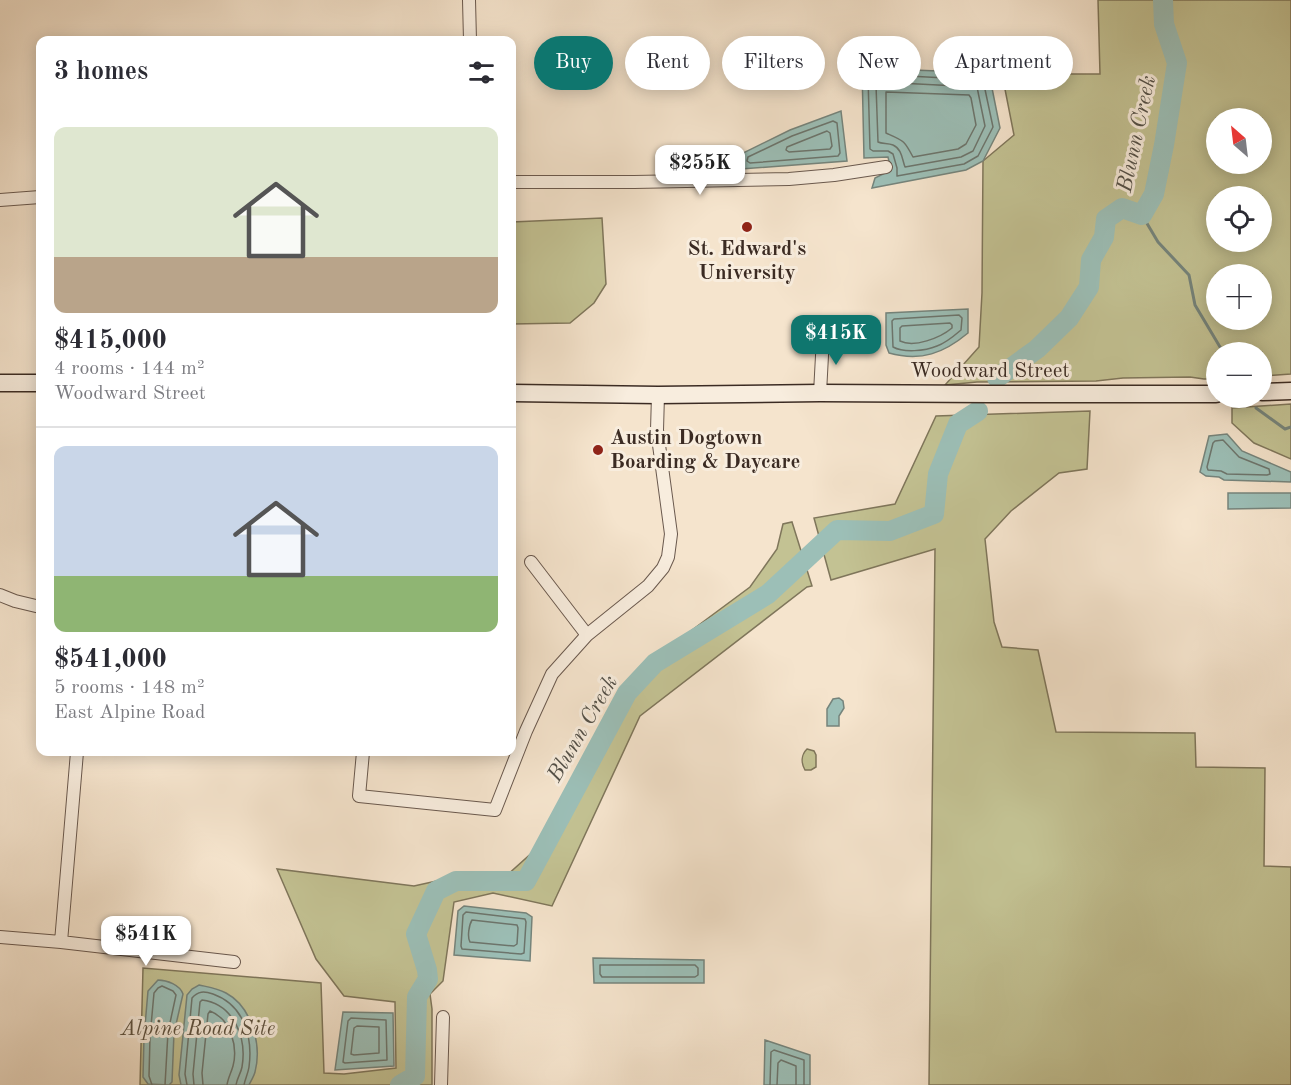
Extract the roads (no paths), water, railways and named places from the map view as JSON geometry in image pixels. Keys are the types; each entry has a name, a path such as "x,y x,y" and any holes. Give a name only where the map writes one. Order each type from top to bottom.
{"street":[{"path":"469,0 470,36"},
{"path":"516,182 789,179 886,167"},
{"path":"0,200 36,197"},
{"path":"820,393 823,337"},
{"path":"0,383 36,383"},
{"path":"1272,392 1291,391"},
{"name":"Woodward Street","path":"516,393 1206,394"},
{"path":"363,756 359,795 495,810 526,731 552,674 587,635 648,586 663,568 668,557 671,534 657,430 658,395"},
{"path":"531,562 587,635"},
{"path":"0,595 36,606"},
{"path":"61,942 77,756"},
{"path":"0,937 234,962"},
{"path":"441,1085 443,1017"}],"water":[{"path":"921,70 933,71 933,90 992,90 1000,128 983,161 966,170 872,188 875,178 891,170 888,157 864,158 862,90 921,90"},
{"path":"841,111 847,161 728,170 733,158 790,130"},
{"path":"968,309 968,333 950,346 922,356 901,356 889,353 886,345 886,313"},
{"path":"1227,434 1242,451 1291,472 1291,482 1224,480 1219,477 1206,476 1200,472 1209,436"},
{"path":"1228,493 1291,493 1291,508 1228,509"},
{"path":"839,698 843,701 844,708 839,716 839,726 827,726 827,709 833,699"},
{"path":"464,906 526,913 532,917 530,961 454,955 458,911"},
{"path":"593,958 704,960 704,983 594,983"},
{"path":"158,980 173,984 183,994 174,1033 172,1082 169,1085 148,1084 143,1077 148,991"},
{"path":"199,985 226,993 235,999 248,1017 256,1039 257,1050 255,1072 249,1085 181,1085 179,1075 187,995"},
{"path":"343,1012 393,1013 394,1066 335,1070"},
{"path":"765,1040 810,1055 810,1085 764,1085"}],"waterway":[{"name":"Blunn Creek","path":"997,378 1037,349 1069,318 1089,287 1091,260 1104,237 1106,219 1122,208 1142,215 1154,194 1177,63 1164,24 1163,0"},
{"path":"1142,215 1158,242 1189,275 1195,305 1217,342"},
{"path":"1256,408 1285,429 1291,427"},
{"name":"Blunn Creek","path":"400,1085 415,1076 417,997 428,979 416,934 436,891 456,881 526,881 627,693 655,663 768,594 837,530 890,531 934,514 938,474 958,424 978,411"}],"place":[{"name":"St. Edward's University","path":"747,227"},
{"name":"Austin Dogtown Boarding & Daycare","path":"598,450"}],"park label":[{"name":"Alpine Road Site","path":"198,1029"}]}
